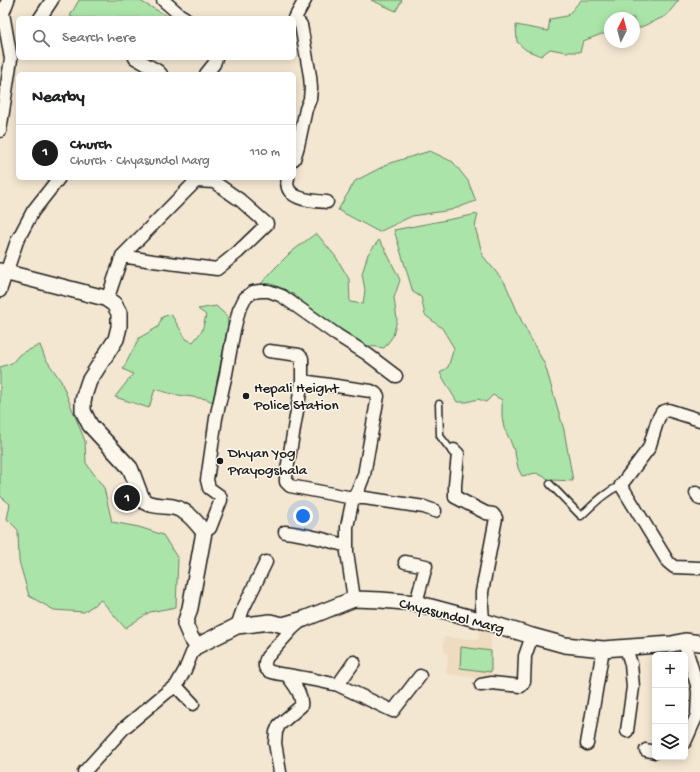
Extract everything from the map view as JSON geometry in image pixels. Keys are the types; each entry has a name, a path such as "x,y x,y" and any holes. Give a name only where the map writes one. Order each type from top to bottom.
{"street":[{"path":"0,131 15,54 3,14 8,0"},
{"path":"41,16 52,0"},
{"path":"163,0 182,16"},
{"path":"293,16 305,0"},
{"path":"296,21 301,25 311,88 310,99 306,109 296,152"},
{"path":"139,60 159,72"},
{"path":"208,72 215,60"},
{"path":"0,291 3,272 33,210 57,180"},
{"path":"287,180 289,189 294,195 308,201 327,202"},
{"path":"107,300 122,256 196,181 214,182 240,200 267,224 238,252 217,269 122,256"},
{"path":"3,272 105,298 114,304 119,313 119,327 116,339 89,381 85,393 83,411 90,425 130,468 141,496 145,502 182,510 195,521 204,532"},
{"path":"84,772 124,728 176,686 197,646 190,638 185,624 190,608 204,532 210,528 221,500 220,496 209,488 207,480 216,418 234,330 239,310 245,298 260,290 269,291 282,296 337,335 367,354 396,376"},
{"path":"270,351 299,355 302,358 302,381 286,476 286,482 290,486 353,498 365,498 424,506 435,511"},
{"path":"302,381 371,390 378,396 364,475 353,498 347,527 347,552 354,600"},
{"path":"700,420 668,410 662,412 658,419 649,448 621,486 668,562 674,567 700,568"},
{"path":"454,450 458,454 455,496 486,513 492,514 496,518 482,592 484,621"},
{"path":"285,532 304,535 347,546"},
{"path":"237,626 243,609 266,562"},
{"path":"405,562 426,566 416,603"},
{"name":"Chyasundol Marg","path":"197,646 237,626 270,622 283,625 304,619 354,600 381,600 416,603 565,645 603,649 693,642"},
{"path":"304,619 266,657 264,667 268,671 338,685 393,711 420,676"},
{"path":"481,685 492,683 521,686 524,682 525,656 532,636"},
{"path":"688,735 697,715 697,685 686,649 693,642"},
{"path":"626,648 631,664 633,687 627,731"},
{"path":"588,744 603,649"},
{"path":"338,685 354,662"},
{"path":"280,772 275,743 276,732 279,725 301,706 302,703 297,689 287,675"},
{"path":"176,686 193,704"}],"lane":[{"path":"439,404 440,436 450,449 454,450"},
{"path":"550,484 582,516 610,490 621,486"}],"shaded area":[{"path":"480,626 491,628 491,672 489,680 446,674 448,654 445,653 443,644 444,637 478,639"}],"green space":[{"path":"79,0 138,0 167,16 70,16"},
{"path":"371,0 402,0 396,11"},
{"path":"581,0 679,0 666,16 640,27 640,12 604,12 604,34 583,41 580,52 566,52 550,49 541,56 526,50 517,42 516,25 548,31 550,19 567,16"},
{"path":"430,151 453,162 468,181 476,201 451,210 412,216 379,232 338,210 355,181 390,163"},
{"path":"478,214 475,227 483,256 505,283 522,322 545,365 564,430 573,481 551,480 536,473 522,476 518,468 515,453 504,428 502,417 502,400 493,395 486,402 478,399 467,402 457,402 440,373 448,367 454,348 442,328 425,315 421,297 413,292 394,230"},
{"path":"317,234 336,257 349,279 350,302 363,304 365,290 362,274 368,254 379,240 385,249 400,280 394,298 397,320 393,336 384,348 362,345 323,319 293,294 260,285 290,253"},
{"path":"216,306 227,316 228,325 213,402 206,399 172,394 155,389 149,408 115,397 133,374 123,369 139,338 158,327 162,317 171,314 186,339 193,342 202,331 206,315 198,309"},
{"path":"40,345 45,358 61,381 85,441 86,463 104,488 112,522 139,527 163,535 178,559 176,607 150,612 125,628 101,600 84,612 54,610 29,596 19,561 18,530 7,519 10,504 0,496 0,367 12,363 20,354"},
{"path":"461,647 491,651 491,672 460,668"}],"place":[{"name":"Hepali Height Police Station","path":"246,396"},
{"name":"Dhyan Yog Prayogshala","path":"220,461"},
{"name":"Church","path":"127,498"}]}
